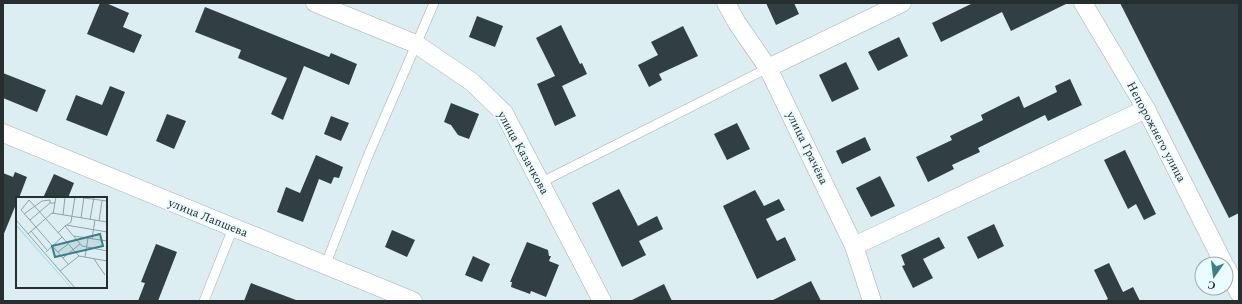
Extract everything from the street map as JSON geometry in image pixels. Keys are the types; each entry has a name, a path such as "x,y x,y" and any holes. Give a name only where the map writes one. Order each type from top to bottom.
{"street":[{"name":"улица Казачкова","path":"315,3 416,44 472,82 504,113 602,301"},
{"name":"улица Грачёва","path":"726,3 737,23 768,68 854,246 872,301"},
{"path":"768,68 902,3"},
{"name":"Непорожнего улица","path":"1083,3 1146,109 1220,256"},
{"path":"854,246 1146,109"},
{"name":"улица Лапшева","path":"3,133 413,301"},
{"path":"1229,301 1239,294 1234,284"}],"lane":[{"path":"325,266 368,156 434,3"},
{"path":"540,184 768,68"},
{"path":"204,301 233,228"}],"building":[{"path":"100,3 106,3 129,13 123,27 142,35 134,53 87,34"},
{"path":"766,3 794,3 799,14 776,25"},
{"path":"973,3 1068,3 1011,31 1002,12 941,42 932,23"},
{"path":"1120,3 1239,3 1239,213 1229,218"},
{"path":"205,7 329,57 331,53 357,64 349,85 304,66 283,120 271,114 287,78 238,58 241,50 195,32"},
{"path":"477,16 503,26 495,47 469,37"},
{"path":"561,25 580,64 582,63 587,74 562,86 576,116 555,126 537,84 555,76 536,38"},
{"path":"683,26 698,56 659,74 662,80 649,87 638,65 658,55 651,42"},
{"path":"899,37 908,56 878,71 868,52"},
{"path":"846,62 859,89 832,102 819,75"},
{"path":"3,73 46,90 37,112 3,98"},
{"path":"1070,79 1082,105 1048,121 1045,115 978,148 980,152 952,165 954,169 928,182 916,157 952,140 950,136 983,120 981,115 1019,96 1024,108 1057,92 1055,86"},
{"path":"110,86 125,92 107,136 66,120 76,95 102,105"},
{"path":"451,103 479,114 469,139 458,135 451,125 444,122"},
{"path":"167,114 186,121 174,149 156,141"},
{"path":"331,116 349,123 341,141 324,134"},
{"path":"737,123 750,149 727,160 714,134"},
{"path":"865,137 871,150 842,164 836,151"},
{"path":"1125,150 1156,214 1144,220 1136,204 1128,209 1104,160"},
{"path":"316,155 343,167 339,178 334,177 331,184 319,179 303,222 277,212 286,187 300,193"},
{"path":"15,172 27,177 19,197 16,197 16,204 3,236 3,173 13,177"},
{"path":"54,174 74,183 68,197 43,197"},
{"path":"880,176 895,206 871,217 856,188"},
{"path":"619,189 638,226 657,216 663,229 639,241 646,255 622,267 592,203"},
{"path":"755,190 764,206 779,199 785,210 766,219 777,241 785,237 796,260 757,279 723,206"},
{"path":"994,224 1004,246 978,259 967,237"},
{"path":"392,230 415,240 407,257 385,247"},
{"path":"939,237 945,248 923,259 933,278 913,288 902,266 905,265 901,255"},
{"path":"527,242 548,250 549,256 551,256 549,261 559,265 546,297 531,291 530,294 511,287 512,282 510,282"},
{"path":"156,244 177,252 158,301 138,301 145,283 141,282"},
{"path":"473,256 490,264 482,282 465,275"},
{"path":"1109,263 1123,292 1133,287 1140,301 1104,301 1108,299 1094,270"},
{"path":"811,281 821,301 771,301"},
{"path":"251,283 296,300 296,301 244,301"},
{"path":"664,284 672,301 630,301"}]}
